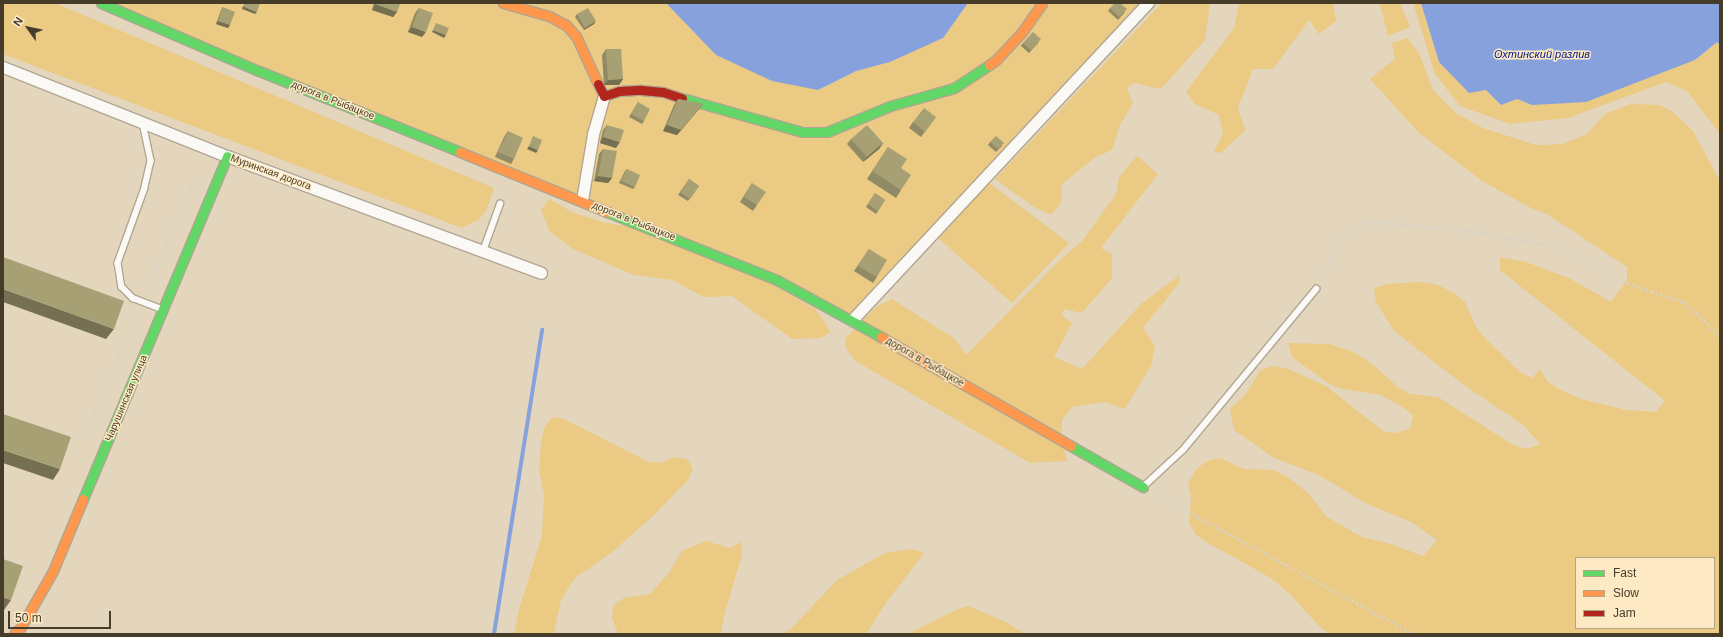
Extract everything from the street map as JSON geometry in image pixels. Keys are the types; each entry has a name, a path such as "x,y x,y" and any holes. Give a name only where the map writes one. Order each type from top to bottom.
{"street":[{"name":"дорога в Рыбацкое","path":"101,3 259,71 582,200 777,280 852,320 1143,488"},
{"path":"502,3 549,16 566,25 576,36 604,96 593,134 582,200"},
{"path":"604,96 619,91 641,90 663,92 802,132 827,132 890,106 954,88 996,60 1022,32 1042,3"},
{"path":"852,320 1148,3"},
{"name":"Муринская дорога","path":"3,68 227,156 541,273"},
{"name":"Чарушинская улица","path":"14,634 21,627 53,571 227,156"}],"lane":[{"path":"143,123 151,161 145,188 118,263 122,287 133,298 163,309"},
{"path":"483,251 500,204"},
{"path":"1143,488 1183,450 1316,289"}],"path":[{"path":"500,204 512,172"},
{"path":"1316,289 1341,240 1351,229 1365,221 1471,231 1542,244 1571,254 1593,264 1613,278 1683,302 1697,313 1720,337"},
{"path":"1143,488 1414,634"}],"shaded area":[{"path":"3,3 55,3 494,188 486,211 478,220 462,228 3,54"},
{"path":"101,3 666,3 716,55 818,90 856,71 890,62 943,38 968,3 1155,3 980,176 1069,243 1012,303 931,232 850,314"},
{"path":"1162,3 1217,3 1210,4 1205,40 1161,89 1134,83 1127,88 1133,103 1119,127 1112,150 1096,157 1062,184 1061,203 1051,215 1034,207 995,179"},
{"path":"1239,3 1333,3 1336,21 1319,34 1309,20 1273,69 1253,69 1238,108 1245,130 1221,153 1214,152 1223,133 1219,115 1195,104 1186,92 1234,28"},
{"path":"1377,3 1400,3 1410,27 1388,36 1379,4"},
{"path":"1413,3 1421,3 1439,62 1486,90 1501,105 1517,99 1532,105 1695,60 1717,42 1720,45 1720,134 1687,91 1666,82 1568,118 1510,124 1460,106 1435,74"},
{"path":"1407,38 1419,53 1433,90 1457,114 1483,128 1536,145 1562,144 1587,134 1605,114 1631,104 1660,105 1673,112 1693,131 1720,181 1720,634 1330,634 1319,626 1290,594 1269,577 1196,535 1189,523 1191,496 1188,484 1196,469 1207,461 1220,458 1244,469 1274,470 1287,477 1308,493 1327,517 1362,537 1391,544 1423,556 1437,540 1411,522 1365,503 1319,475 1274,458 1234,430 1230,409 1246,394 1260,371 1272,366 1286,368 1326,386 1383,431 1395,433 1410,429 1413,416 1404,408 1381,395 1338,388 1326,382 1292,357 1288,343 1329,344 1354,352 1376,367 1399,388 1410,394 1438,397 1513,445 1527,449 1540,444 1523,425 1464,385 1394,331 1376,302 1374,288 1388,284 1421,282 1438,285 1454,293 1465,302 1476,327 1487,340 1520,372 1532,378 1540,369 1547,381 1557,388 1581,399 1626,410 1656,412 1665,401 1500,270 1500,257 1526,262 1569,278 1611,302 1627,280 1627,267 1547,214 1533,209 1482,181 1418,132 1370,79 1395,59 1392,43"},
{"path":"1137,156 1158,174 1101,248 1112,254 1112,278 1082,313 1064,309 1062,315 1072,323 1054,357 1082,369 1141,304 1180,275 1179,283 1143,328 1155,346 1151,366 1125,409 1104,402 1072,407 1062,420 1062,433 1067,461 1030,463 854,360 846,348 845,339 876,307 892,299 955,339 966,355 1060,260 1082,241 1116,194 1119,177"},
{"path":"549,199 572,212 602,222 631,227 774,285 815,309 830,332 821,338 792,339 732,296 704,297 672,280 634,275 573,249 550,232 541,210"},
{"path":"552,417 564,419 649,462 662,463 673,457 687,459 693,469 688,480 652,517 611,553 575,578 561,600 554,634 514,634 520,605 542,537 544,495 539,470 541,442 544,428"},
{"path":"706,541 730,548 741,542 742,555 724,616 721,634 616,634 617,630 612,618 613,606 624,598 650,594 668,574 682,551"},
{"path":"912,549 924,553 888,600 866,634 782,634 791,629 837,580 885,553"},
{"path":"968,606 1004,621 1025,634 908,634 956,610"}],"water":[{"path":"666,3 968,3 943,38 890,62 856,71 818,90 772,81 716,55"},
{"name":"Охтинский разлив","path":"1421,3 1720,3 1720,45 1717,42 1695,60 1586,102 1532,105 1517,99 1501,105 1486,90 1469,93 1439,62"}],"building":[{"path":"245,3 260,3 257,12 243,6"},
{"path":"400,3 397,12 375,4"},
{"path":"1115,3 1120,3 1127,9 1119,17 1110,8"},
{"path":"223,7 235,12 230,25 218,21"},
{"path":"419,8 433,13 426,32 412,27"},
{"path":"588,8 596,21 585,28 577,14"},
{"path":"436,23 449,28 446,35 433,30"},
{"path":"1033,32 1041,39 1031,50 1023,43"},
{"path":"606,49 621,49 623,79 608,80"},
{"path":"678,99 703,104 681,130 667,125"},
{"path":"638,102 650,109 644,121 631,114"},
{"path":"924,108 936,117 925,132 913,122"},
{"path":"607,125 624,130 620,142 603,137"},
{"path":"867,125 883,143 867,157 851,139"},
{"path":"508,131 523,138 514,159 498,152"},
{"path":"533,136 542,140 538,150 529,146"},
{"path":"996,136 1004,143 998,149 990,142"},
{"path":"888,147 907,159 901,168 911,175 901,190 872,171"},
{"path":"603,149 617,151 612,178 598,176"},
{"path":"627,169 640,175 635,187 621,181"},
{"path":"689,179 699,186 690,199 680,192"},
{"path":"752,183 766,192 757,205 744,197"},
{"path":"875,193 885,200 878,211 868,204"},
{"path":"869,249 887,260 877,277 858,266"},
{"path":"3,257 124,301 114,329 3,289"},
{"path":"3,414 71,437 60,469 3,450"},
{"path":"3,559 23,566 11,600 3,597"}],"waterway":[{"path":"494,634 542,330"}],"traffic: fast":[{"path":"101,3 259,71 460,152"},
{"path":"682,98 802,132 827,132 890,106 954,88 989,65"},
{"path":"83,499 227,156"},
{"path":"607,212 777,280 881,337"},
{"path":"1071,446 1143,487"}],"traffic: slow":[{"path":"503,3 549,16 566,25 576,36 598,84"},
{"path":"989,65 996,60 1022,32 1042,3"},
{"path":"460,152 607,212"},
{"path":"881,337 1071,446"},
{"path":"14,634 21,627 53,571 83,499"}],"traffic: jam":[{"path":"598,84 604,96 619,91 641,90 663,92 682,98"}]}
